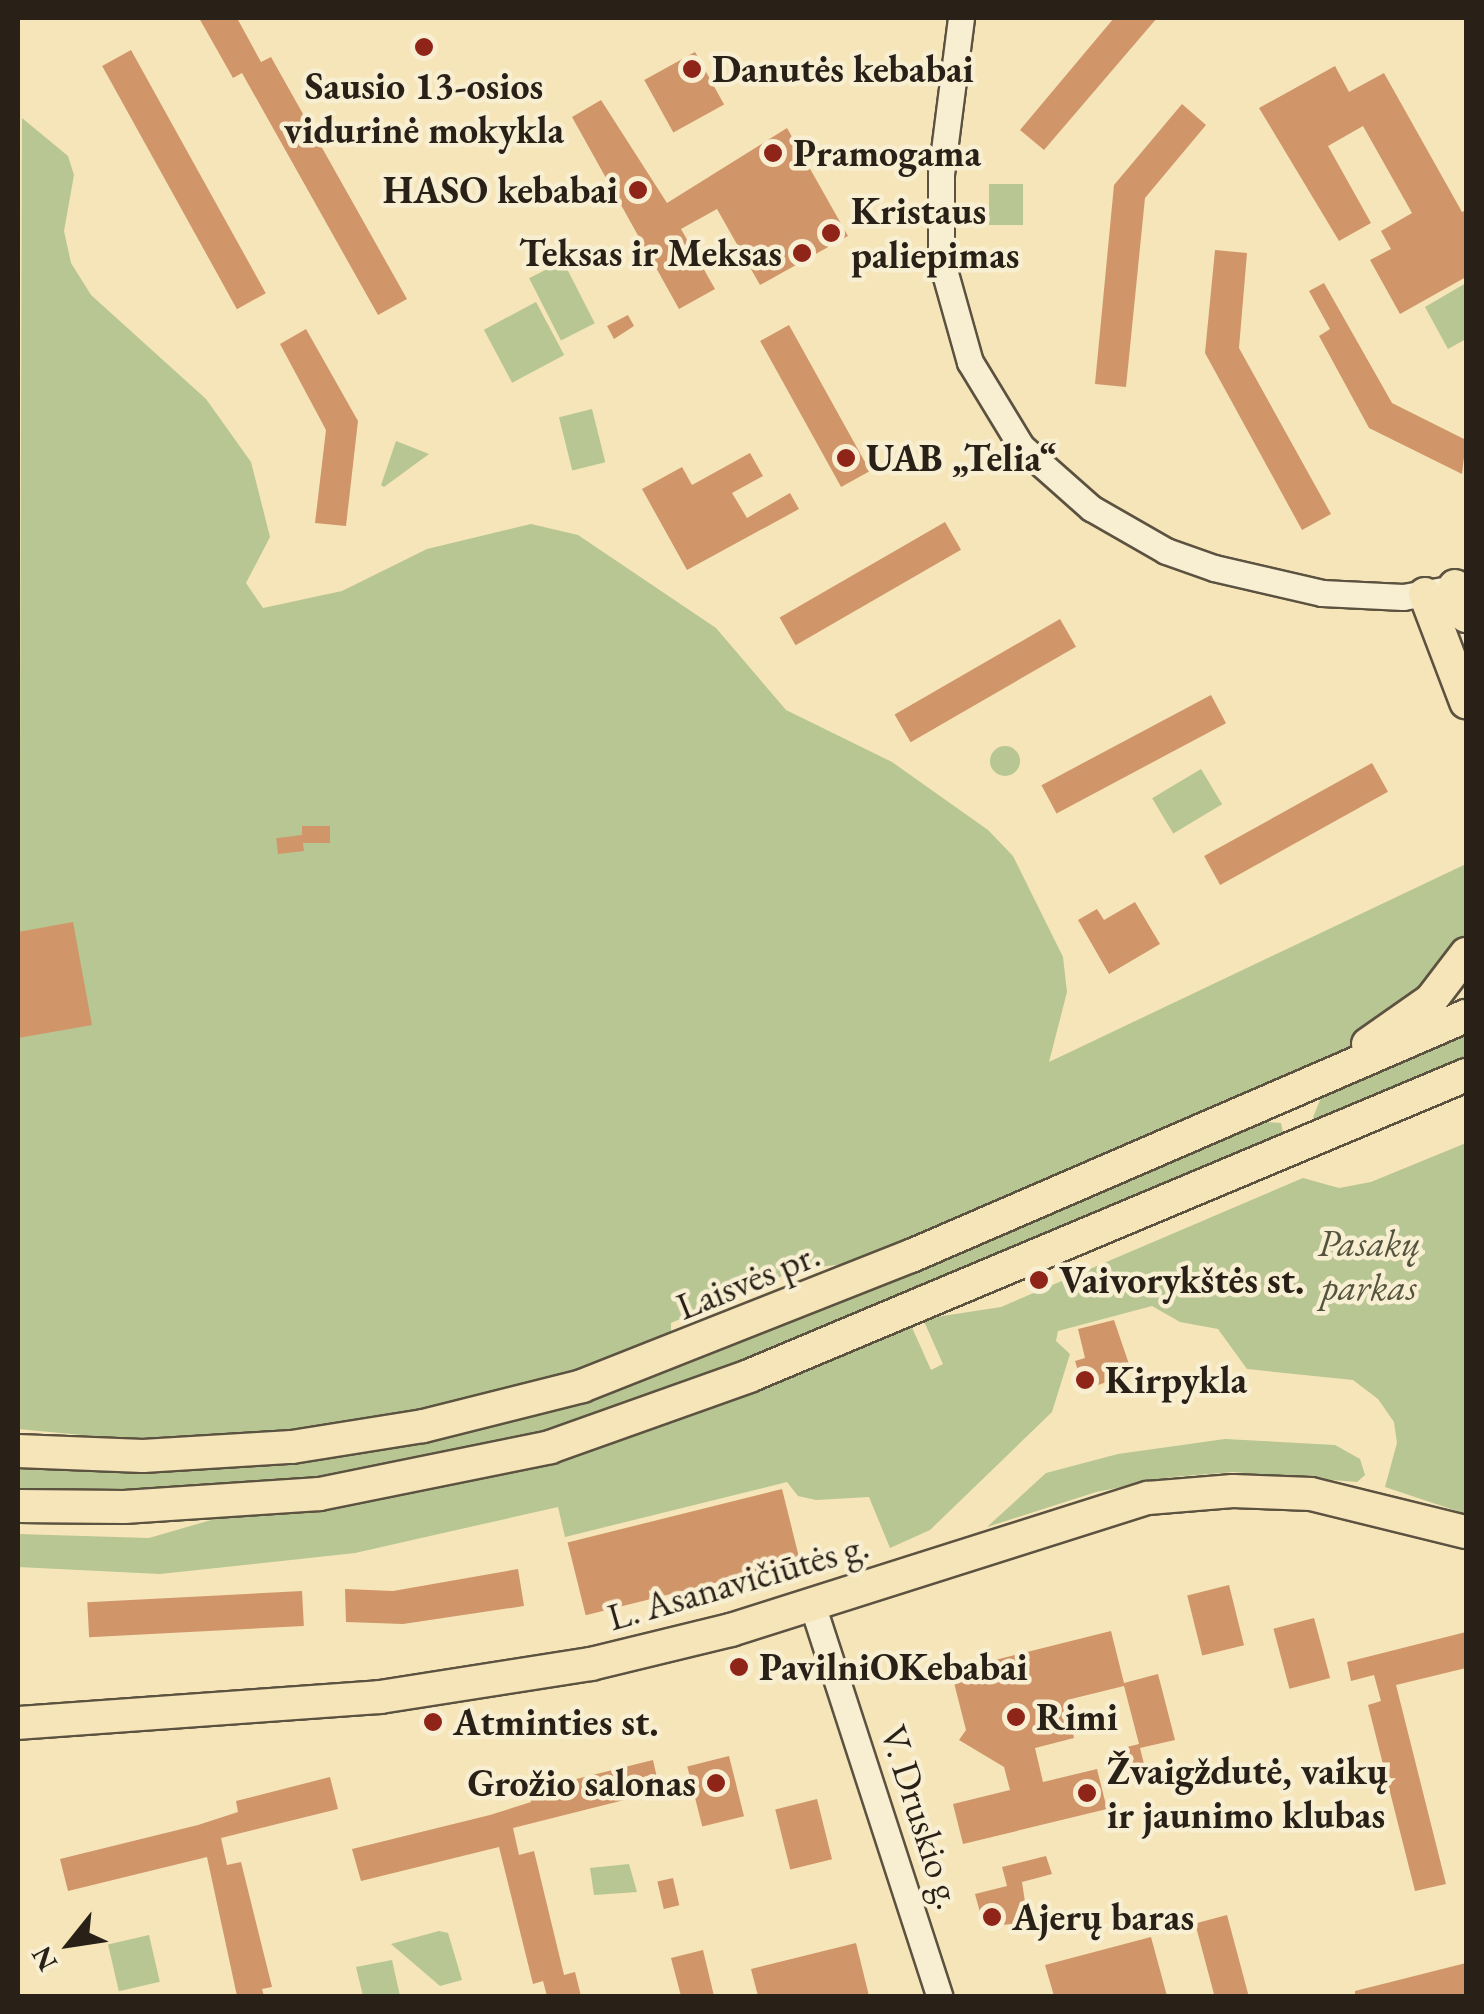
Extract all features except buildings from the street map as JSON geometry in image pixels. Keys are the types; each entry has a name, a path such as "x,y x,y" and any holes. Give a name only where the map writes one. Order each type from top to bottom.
{"main road":[{"path":"1453,595 1466,702"},
{"path":"1262,1107 1402,1024 1431,1000 1466,954"},
{"name":"Laisvės pr.","path":"18,1451 143,1456 292,1448 511,1406 640,1366 1262,1107 1466,1016"},
{"path":"18,1506 124,1507 320,1494 550,1447 749,1376 1466,1075"},
{"name":"L. Asanavičiūtės g.","path":"18,1723 442,1690 670,1646 812,1604 1087,1513 1191,1493 1311,1494 1466,1532"}],"street":[{"path":"961,18 941,174 941,259 970,362 1021,446 1091,508 1166,551 1264,583 1370,596 1453,595"},
{"name":"V. Druskio g.","path":"812,1604 939,1996"}],"green space":[{"path":"22,118 68,156 74,175 64,231 71,263 91,295 206,399 251,462 270,537 246,583 263,608 342,591 427,549 531,524 578,535 716,628 786,710 892,762 988,830 1013,856 1063,957 1067,992 1049,1062 1466,864 1466,937 1454,960 1371,1035 1322,1060 864,1262 799,1269 671,1323 671,1331 622,1360 485,1399 318,1431 146,1441 18,1429"},
{"path":"989,184 1023,184 1023,225 989,225"},
{"path":"563,261 595,323 561,341 529,278"},
{"path":"1466,283 1466,339 1448,349 1425,307"},
{"path":"536,302 564,355 512,383 484,330"},
{"path":"592,409 605,462 572,471 559,417"},
{"path":"396,441 429,454 384,487 381,485"},
{"path":"1005,746 1016,750 1020,761 1016,772 1005,776 994,772 990,761 994,750"},
{"path":"1201,769 1222,804 1173,834 1152,798"},
{"path":"1466,1031 1466,1064 1318,1122 1313,1117 1321,1098"},
{"path":"1264,1122 1281,1123 1284,1138 629,1411 462,1457 226,1492 18,1491 18,1466 333,1453 999,1234"},
{"name":"Pasakų parkas","path":"1466,1143 1466,1514 1385,1487 1397,1443 1394,1422 1378,1399 1353,1380 1247,1369 1218,1329 1180,1322 1152,1306 1058,1331 1056,1341 1070,1354 1052,1412 930,1530 890,1548 869,1497 816,1500 798,1496 787,1482 565,1537 558,1507 355,1553 160,1574 18,1567 18,1534 149,1538 239,1512 338,1503 910,1323 931,1370 943,1364 923,1319 1001,1307 1303,1178 1339,1188 1371,1182"},
{"path":"1225,1439 1335,1445 1360,1459 1365,1475 1357,1482 1233,1472 1172,1477 1096,1492 987,1527 1046,1473 1118,1454"},
{"path":"629,1864 637,1892 594,1895 590,1868"},
{"path":"439,1931 448,1933 462,1980 440,1986 391,1944"},
{"path":"149,1935 160,1982 119,1991 108,1944"},
{"path":"392,1960 400,1996 363,1996 356,1967"}],"place":[{"name":"Sausio 13-osios vidurinė mokykla","path":"424,47"},
{"name":"Danutės kebabai","path":"692,69"},
{"name":"Pramogama","path":"773,153"},
{"name":"HASO kebabai","path":"638,190"},
{"name":"Kristaus paliepimas","path":"831,233"},
{"name":"Teksas ir Meksas","path":"802,253"},
{"name":"UAB „Telia“","path":"846,458"},
{"name":"Vaivorykštės st.","path":"1039,1280"},
{"name":"Kirpykla","path":"1085,1380"},
{"name":"PavilniOKebabai","path":"739,1667"},
{"name":"Rimi","path":"1016,1717"},
{"name":"Atminties st.","path":"433,1722"},
{"name":"Grožio salonas","path":"716,1783"},
{"name":"Žvaigždutė, vaikų ir jaunimo klubas","path":"1087,1793"},
{"name":"Ajerų baras","path":"992,1917"}]}
